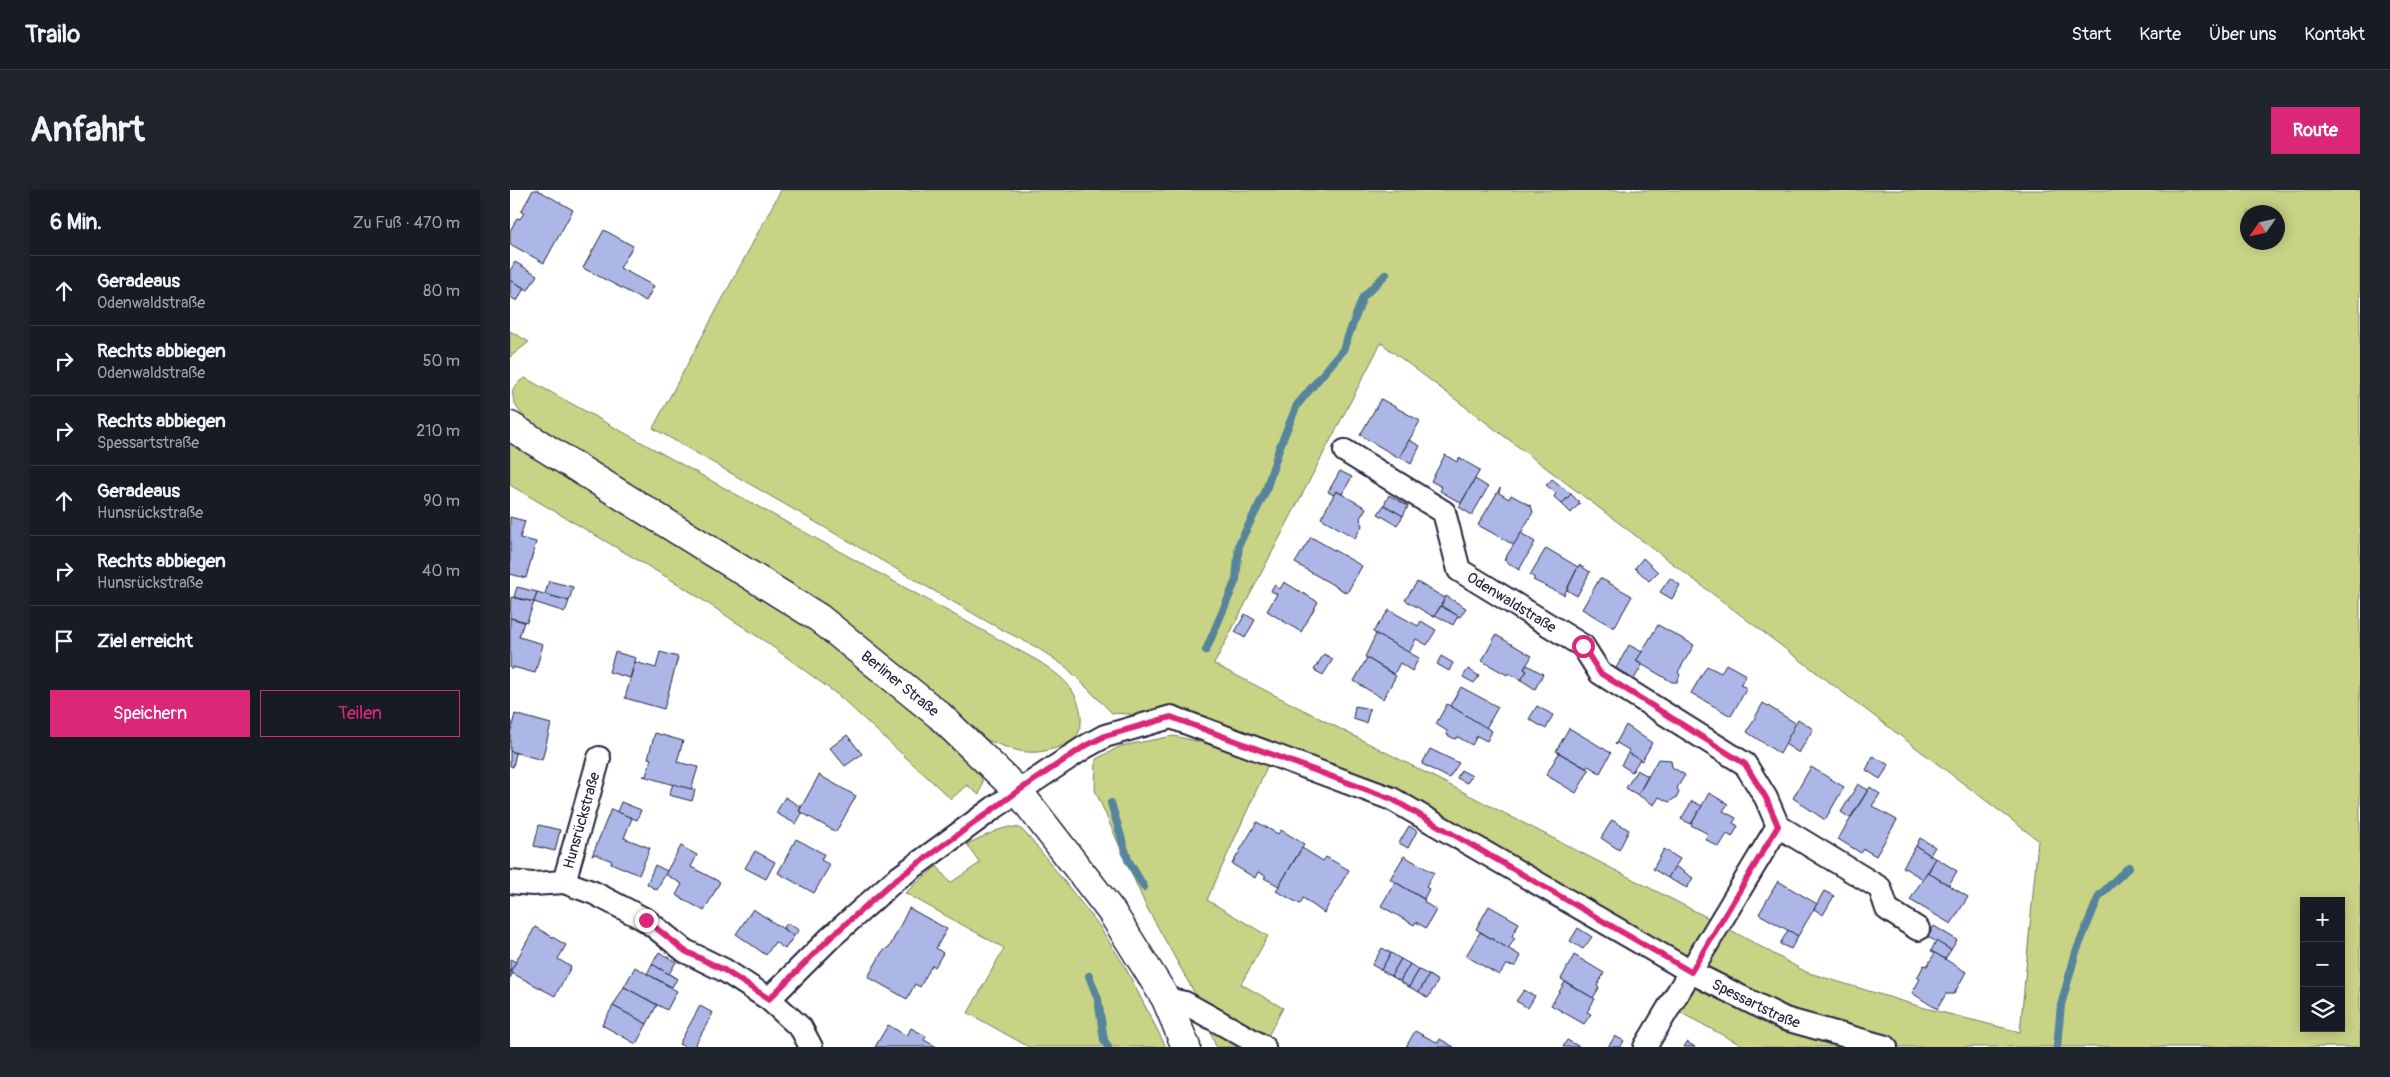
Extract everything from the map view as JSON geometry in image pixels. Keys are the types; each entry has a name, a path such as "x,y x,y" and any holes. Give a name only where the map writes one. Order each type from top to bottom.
{"street":[{"name":"Berliner Straße","path":"510,426 820,618 939,715 1018,791 1111,911 1166,999 1186,1047"},
{"name":"Odenwaldstraße","path":"1345,451 1444,512 1460,570 1583,646 1600,673 1745,764 1766,798 1778,826"},
{"name":"Spessartstraße","path":"1018,791 1085,746 1105,736 1171,717 1392,799 1691,972 1784,1019 1886,1047"},
{"name":"Hunsrückstraße","path":"564,882 599,758"},
{"path":"769,999 830,938 894,881 1018,791"},
{"path":"1645,1047 1778,826 1880,888 1887,910 1918,930"},
{"name":"Hunsrückstraße","path":"510,882 533,884 564,882 594,893 646,920 685,951 724,970 769,999 802,1028 811,1047"},
{"path":"1166,999 1185,1003 1264,1047"}],"green space":[{"path":"781,190 2360,190 2360,1047 1745,1047 1670,1007 1691,972 1392,799 1171,717 1112,713 1066,667 1036,647 993,625 653,428","holes":["1381,343 2038,840 2020,1032 1925,1008 1806,972 1720,924 1214,664"]},
{"path":"510,331 529,342 510,357"},
{"path":"525,378 1040,662 1062,679 1076,697 1081,717 1080,730 1077,736 1059,747 1031,752 1012,749 987,740 828,610 749,558 542,432 526,419 514,402 513,389"},
{"path":"510,441 785,611 824,639 899,699 966,757 981,776 982,783 979,795 967,785 951,799 838,695 766,642 680,585 510,485"},
{"path":"1174,736 1271,758 1207,900 1268,936 1241,984 1283,1008 1262,1047 1216,1047 1208,1025 1208,1010 1194,992 1145,904 1095,790 1096,759 1121,746"},
{"path":"1009,827 1020,828 1031,839 1097,923 1124,965 1166,1047 1029,1047 968,1013 1004,948 905,893 937,866 950,883 980,863 967,844"}],"building":[{"path":"533,190 538,190 573,210 544,263 510,244 510,231 517,218 520,219 524,213 521,212"},
{"path":"604,230 633,246 620,268 654,286 646,301 583,268"},
{"path":"515,262 537,275 528,290 510,280 510,271"},
{"path":"510,280 524,288 517,301 510,297"},
{"path":"1381,399 1420,421 1399,458 1360,435"},
{"path":"1409,440 1420,446 1411,464 1400,457"},
{"path":"1445,455 1457,462 1459,458 1480,470 1461,503 1440,491 1442,487 1431,481"},
{"path":"1340,471 1352,477 1342,494 1336,491 1334,495 1328,492"},
{"path":"1475,479 1488,487 1472,515 1459,507"},
{"path":"1552,479 1571,494 1562,504 1554,497 1556,493 1546,485"},
{"path":"1500,488 1499,493 1509,499 1511,495 1531,506 1533,512 1514,545 1478,525"},
{"path":"1336,491 1366,508 1360,518 1362,526 1355,538 1321,518"},
{"path":"1571,494 1580,503 1571,513 1562,504"},
{"path":"1389,495 1408,506 1403,516 1384,505"},
{"path":"1384,505 1403,516 1397,525 1378,514"},
{"path":"510,517 525,521 520,538 536,542 526,578 510,574"},
{"path":"1521,533 1535,542 1519,570 1504,560"},
{"path":"1311,537 1362,566 1347,593 1295,563"},
{"path":"1546,548 1578,567 1564,595 1533,580 1535,578 1530,575"},
{"path":"1643,558 1658,572 1649,581 1635,568"},
{"path":"1579,565 1590,572 1577,596 1567,590"},
{"path":"1600,578 1632,596 1614,628 1582,609"},
{"path":"1670,578 1680,585 1672,599 1660,592"},
{"path":"549,581 573,587 569,601 545,594"},
{"path":"1284,582 1318,602 1301,632 1267,611 1277,594 1271,591 1274,585 1280,589"},
{"path":"1417,582 1445,598 1434,617 1405,600"},
{"path":"517,587 537,592 534,602 514,597"},
{"path":"537,592 569,601 565,612 534,602"},
{"path":"1446,596 1466,608 1460,617 1441,606"},
{"path":"511,597 534,602 527,622 510,618"},
{"path":"1441,606 1458,616 1453,625 1435,615"},
{"path":"1389,610 1418,626 1421,621 1436,630 1427,645 1416,639 1409,653 1373,632"},
{"path":"1245,614 1255,620 1245,638 1235,632"},
{"path":"510,618 524,622 519,637 543,644 535,673 513,667 513,669 510,668"},
{"path":"1658,625 1694,645 1678,672 1680,675 1677,682 1672,682 1636,661"},
{"path":"1376,634 1419,658 1412,671 1400,663 1394,674 1365,657"},
{"path":"1496,635 1532,656 1524,669 1527,671 1521,680 1508,673 1507,675 1482,661"},
{"path":"1629,645 1642,652 1636,661 1642,665 1633,681 1615,670"},
{"path":"615,652 636,658 630,678 609,672"},
{"path":"660,652 678,657 664,709 625,698 635,662 656,668"},
{"path":"1324,654 1333,659 1323,675 1314,670"},
{"path":"1441,656 1453,663 1449,671 1437,664"},
{"path":"1367,658 1396,676 1383,699 1354,681"},
{"path":"1726,664 1746,675 1740,685 1747,688 1731,716 1691,693 1707,666 1721,673"},
{"path":"1527,665 1543,674 1535,689 1521,680 1527,671 1524,669"},
{"path":"1468,669 1479,676 1474,683 1463,677"},
{"path":"1461,687 1498,707 1486,728 1450,706"},
{"path":"1763,703 1797,724 1780,754 1747,732"},
{"path":"1447,704 1492,731 1487,741 1477,736 1472,745 1458,737 1455,739 1447,735 1447,731 1436,724"},
{"path":"1355,706 1370,709 1366,723 1353,719"},
{"path":"1537,706 1553,715 1546,729 1529,719"},
{"path":"515,714 551,724 542,760 510,751 510,734"},
{"path":"1798,719 1813,729 1799,753 1785,744"},
{"path":"1626,725 1652,743 1642,761 1628,753 1629,750 1617,743 1615,745"},
{"path":"1569,728 1611,753 1600,773 1588,766 1586,768 1556,751"},
{"path":"655,733 683,741 677,762 698,767 691,790 643,776 646,776 651,759 648,758"},
{"path":"847,735 862,754 845,766 830,748"},
{"path":"1430,749 1459,763 1449,778 1422,764"},
{"path":"510,751 516,753 513,767 510,766"},
{"path":"1559,753 1589,770 1576,793 1546,775"},
{"path":"1628,753 1640,759 1632,772 1621,765"},
{"path":"1873,756 1889,765 1880,779 1866,770"},
{"path":"1658,759 1671,760 1672,767 1685,775 1677,788 1679,792 1677,797 1669,802 1659,797 1654,805 1638,795"},
{"path":"1811,767 1844,787 1825,820 1793,798"},
{"path":"1461,770 1472,776 1467,783 1457,778"},
{"path":"1637,770 1648,776 1638,795 1626,788"},
{"path":"819,775 856,796 836,832 799,811"},
{"path":"673,784 695,790 692,801 669,795"},
{"path":"1858,784 1868,790 1850,818 1841,812"},
{"path":"1870,787 1880,794 1872,806 1897,820 1876,856 1864,849 1861,853 1838,839"},
{"path":"1709,793 1728,804 1723,811 1736,818 1733,823 1738,826 1732,837 1727,834 1719,847 1705,839 1708,834 1691,825"},
{"path":"785,797 801,807 799,811 802,813 796,824 776,813"},
{"path":"1692,801 1702,806 1691,824 1681,819"},
{"path":"621,802 641,810 637,820 617,812"},
{"path":"611,809 632,818 624,838 650,848 639,875 595,854 592,856"},
{"path":"1612,820 1629,830 1619,850 1601,838"},
{"path":"1257,822 1278,834 1281,830 1304,844 1279,886 1264,878 1266,876 1258,872 1255,878 1232,864"},
{"path":"539,825 560,830 555,851 534,846"},
{"path":"1409,826 1417,831 1408,848 1399,843"},
{"path":"1920,838 1935,847 1930,855 1916,846"},
{"path":"796,839 824,854 821,860 830,865 814,893 778,873"},
{"path":"681,846 697,855 691,867 720,882 704,911 676,895 682,884 665,874"},
{"path":"1916,846 1936,859 1923,879 1903,867"},
{"path":"1302,848 1323,861 1326,857 1349,870 1324,913 1303,898 1300,904 1276,891"},
{"path":"1664,849 1680,859 1668,878 1653,869"},
{"path":"755,851 775,862 766,879 745,868"},
{"path":"1404,856 1434,873 1426,887 1429,889 1424,899 1390,879"},
{"path":"1936,858 1957,871 1949,885 1928,873"},
{"path":"655,865 667,871 657,890 647,884"},
{"path":"1675,866 1693,878 1687,888 1668,878"},
{"path":"1927,872 1968,897 1951,924 1910,900"},
{"path":"1778,881 1817,904 1798,936 1759,914"},
{"path":"1395,882 1425,900 1424,902 1436,910 1426,928 1416,922 1414,925 1381,906"},
{"path":"1824,891 1834,896 1823,915 1814,909"},
{"path":"1489,906 1519,923 1512,936 1515,938 1508,949 1476,929"},
{"path":"909,908 947,929 936,948 943,953 935,967 932,965 920,987 915,984 907,999 868,977 882,952 890,946"},
{"path":"753,909 794,936 785,949 775,942 766,955 736,934"},
{"path":"788,923 799,930 794,936 783,928"},
{"path":"1934,926 1957,940 1951,950 1928,937"},
{"path":"535,927 566,945 558,959 571,967 555,996 510,972"},
{"path":"1578,928 1592,937 1583,949 1570,941"},
{"path":"1788,930 1798,936 1791,949 1780,944"},
{"path":"1480,932 1521,956 1516,966 1506,965 1499,975 1466,956"},
{"path":"1936,941 1951,950 1945,959 1931,951"},
{"path":"1382,948 1391,953 1381,970 1372,965"},
{"path":"659,952 676,962 669,974 677,979 652,964"},
{"path":"1391,953 1401,959 1391,976 1381,970"},
{"path":"1935,953 1966,972 1954,994 1946,994 1937,1009 1912,993 1920,979 1917,978 1924,965 1927,966"},
{"path":"1574,955 1604,973 1593,998 1561,979"},
{"path":"510,959 516,962 510,972"},
{"path":"1401,959 1410,964 1400,981 1391,976"},
{"path":"652,964 677,979 672,987 647,974"},
{"path":"1410,964 1419,970 1409,987 1400,981"},
{"path":"635,967 677,991 667,1010 624,987"},
{"path":"1419,970 1429,975 1419,992 1409,987"},
{"path":"1429,975 1438,981 1428,998 1419,992"},
{"path":"1565,982 1595,999 1587,1012 1591,1014 1584,1024 1551,1005"},
{"path":"624,987 657,1005 647,1024 613,1006"},
{"path":"1524,990 1535,996 1528,1008 1516,1001"},
{"path":"613,1006 647,1024 636,1044 602,1025"},
{"path":"700,1006 713,1013 694,1047 685,1047 679,1044"},
{"path":"888,1025 907,1036 911,1028 926,1036 924,1040 937,1047 875,1047"},
{"path":"1415,1031 1438,1043 1440,1039 1454,1047 1406,1047"},
{"path":"1615,1036 1624,1041 1620,1047 1608,1047"},
{"path":"1567,1040 1580,1047 1563,1047"},
{"path":"1687,1042 1695,1047 1684,1047"}],"waterway":[{"path":"1206,650 1236,580 1239,544 1265,493 1280,446 1297,405 1343,350 1363,297 1386,274"},
{"path":"1111,803 1128,860 1144,887"},
{"path":"2057,1047 2061,1005 2076,952 2099,896 2129,867"},
{"path":"1089,976 1098,999 1104,1040 1108,1047"}],"route":[{"path":"646,920 685,951 724,970 769,999 830,938 894,881 995,807 1085,746 1105,736 1171,717 1392,799 1691,972 1778,826 1766,798 1745,764 1600,673 1583,646"}]}
